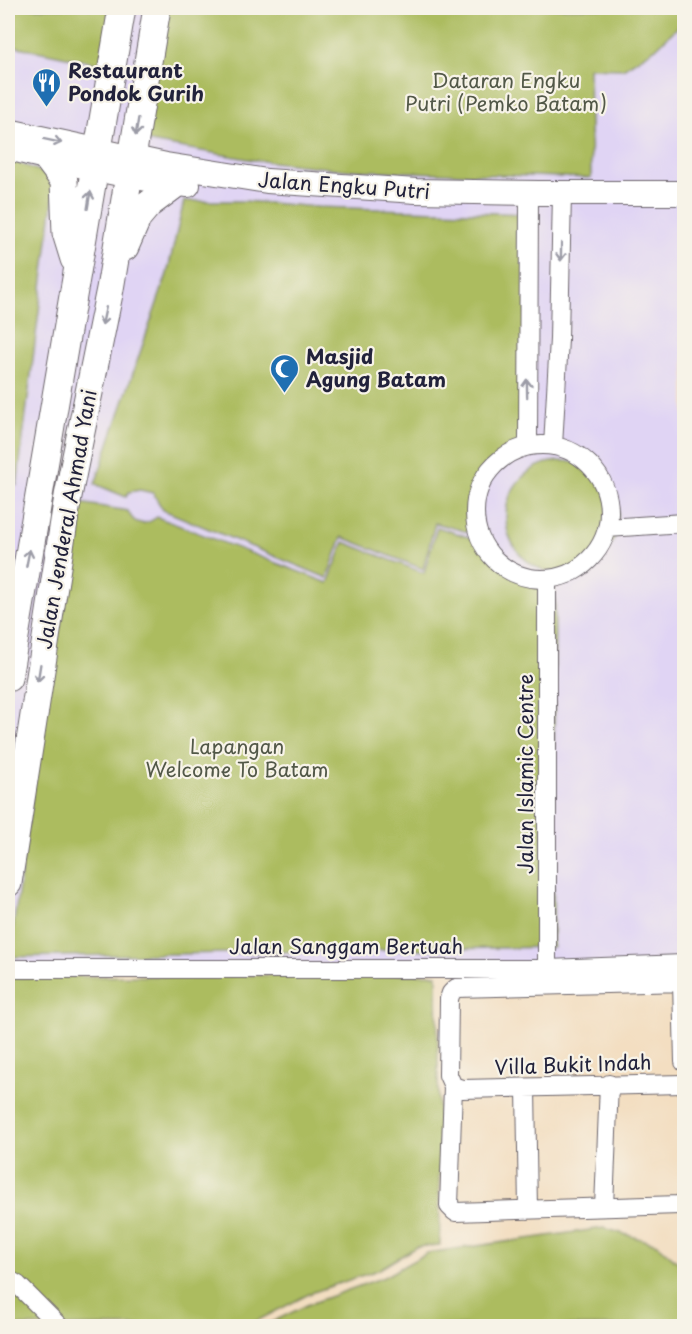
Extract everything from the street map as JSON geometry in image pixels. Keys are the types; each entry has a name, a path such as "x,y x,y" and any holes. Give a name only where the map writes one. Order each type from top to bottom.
{"highway":[{"name":"Jalan Jenderal Ahmad Yani","path":"8,678 13,607 38,504 122,8"},
{"name":"Jalan Jenderal Ahmad Yani","path":"8,883 15,778 113,269 157,8"},
{"path":"46,157 64,181 66,233 77,272"},
{"path":"113,269 138,218 149,204 176,184"}],"main road":[{"name":"Jalan Engku Putri","path":"8,131 97,160"},
{"name":"Jalan Engku Putri","path":"8,148 46,157 97,160 131,166 186,168 267,181 530,199 684,206"},
{"name":"Jalan Engku Putri","path":"131,166 176,184 333,200 412,204 530,199"},
{"name":"Jalan Engku Putri","path":"562,200 684,193"}],"street":[{"path":"528,446 530,199"},
{"path":"553,446 559,339 562,200"},
{"path":"528,446 553,446 571,451 587,462 599,476 607,493 609,512 607,528 597,550 584,564 567,574 547,579 527,577 503,566 492,557 475,523 474,508 480,485 493,466 510,453 528,446"},
{"path":"607,528 684,523"},
{"name":"Jalan Islamic Centre","path":"547,579 547,969"},
{"name":"Jalan Sanggam Bertuah","path":"8,969 547,969 684,976"},
{"path":"684,1062 684,976 456,988 449,999 448,1075 457,1088 449,1206 455,1212 680,1205 684,1201"},
{"path":"604,1207 609,1084"},
{"name":"Villa Bukit Indah","path":"457,1088 684,1084"},
{"path":"526,1088 528,1210"},
{"path":"8,1279 18,1285 59,1326"}],"shaded area":[{"path":"8,8 684,8 684,964 8,969"}],"green space":[{"path":"8,8 119,8 110,66 8,45"},
{"name":"Dataran Engku Putri (Pemko Batam)","path":"164,8 684,8 684,21 656,48 623,69 589,68 591,178 347,170 253,160 144,141"},
{"path":"8,159 56,177 17,485 8,483"},
{"path":"184,201 245,201 318,207 527,214 525,439 494,459 482,473 472,508 475,534 435,523 423,569 342,537 327,578 163,510 153,493 140,490 129,492 126,497 95,484 167,274"},
{"path":"562,461 583,465 602,477 614,496 618,517 614,538 602,557 583,569 562,573 541,569 522,557 510,538 506,517 510,496 522,477 541,465"},
{"name":"Lapangan Welcome To Batam","path":"74,502 128,511 133,520 140,523 157,517 328,583 344,542 424,573 437,527 490,544 504,564 518,576 555,588 553,947 9,957"},
{"path":"437,974 440,1245 416,1247 378,1270 311,1293 247,1326 8,1326 8,977"},
{"path":"604,1228 657,1244 681,1265 684,1276 684,1326 264,1326 307,1305 384,1277 427,1253"}],"place":[{"name":"Restaurant Pondok Gurih","path":"47,108"},
{"name":"Masjid Agung Batam","path":"285,394"}]}
